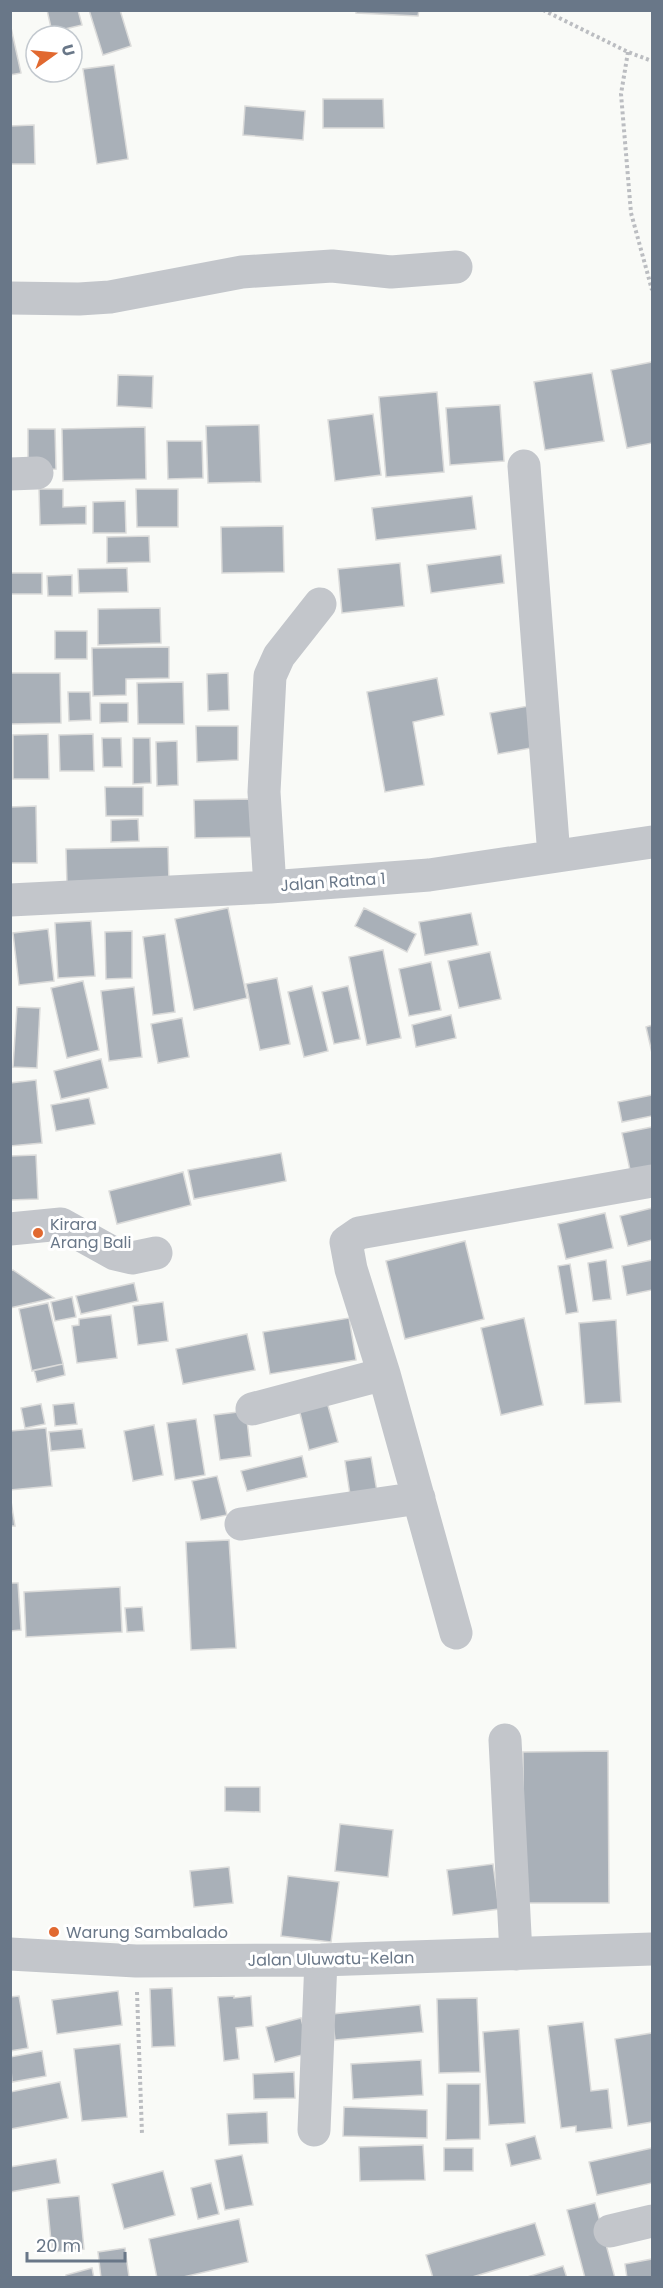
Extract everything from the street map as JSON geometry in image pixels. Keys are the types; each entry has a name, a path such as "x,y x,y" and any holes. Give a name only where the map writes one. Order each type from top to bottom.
{"street":[{"path":"10,298 110,297 242,272 332,266 391,272 456,267"},
{"path":"524,466 554,856"},
{"path":"270,887 264,792 270,676 279,656 320,603"},
{"name":"Jalan Ratna 1","path":"10,900 270,887 429,875 652,842"},
{"path":"456,1633 384,1374 345,1244 350,1237 359,1233 652,1181"},
{"path":"10,1229 61,1224 116,1254 132,1258 156,1253"},
{"path":"252,1409 384,1374"},
{"path":"241,1524 419,1498"},
{"path":"505,1740 516,1954"},
{"name":"Jalan Uluwatu-Kelan","path":"10,1954 136,1961 321,1960 652,1949"},
{"path":"314,2130 321,1960"},
{"path":"610,2231 652,2221"}],"path":[{"path":"543,10 628,52 652,61"},
{"path":"628,52 621,94 631,213 652,290"},
{"path":"136,1961 142,2134"}],"building":[{"path":"47,10 78,10 82,24 50,24"},
{"path":"89,10 120,10 131,46 103,55"},
{"path":"356,10 419,10 418,16 356,13"},
{"path":"10,23 21,73 10,75"},
{"path":"114,65 128,159 97,164 84,69"},
{"path":"323,99 383,99 384,128 323,128"},
{"path":"245,106 305,111 303,140 243,135"},
{"path":"34,125 35,164 10,164 10,126"},
{"path":"652,362 652,443 627,448 611,370"},
{"path":"592,373 604,441 545,450 534,382"},
{"path":"118,375 153,376 152,408 117,406"},
{"path":"437,392 444,472 386,477 379,397"},
{"path":"500,405 504,461 450,465 446,408"},
{"path":"373,414 381,475 335,481 328,420"},
{"path":"259,425 261,482 208,483 206,426"},
{"path":"145,427 146,479 63,481 62,429"},
{"path":"28,429 55,429 56,469 28,470"},
{"path":"167,441 202,441 203,478 168,479"},
{"path":"39,489 63,489 63,507 86,506 86,524 40,525"},
{"path":"136,489 178,489 178,527 137,527"},
{"path":"472,496 476,529 376,540 372,508"},
{"path":"125,501 126,533 93,533 93,502"},
{"path":"283,526 284,572 222,573 221,527"},
{"path":"149,536 150,562 107,563 107,537"},
{"path":"501,555 504,583 431,593 427,565"},
{"path":"400,563 404,606 342,613 338,569"},
{"path":"127,568 128,592 79,593 78,569"},
{"path":"10,573 42,573 42,594 10,594"},
{"path":"72,575 72,596 48,596 47,576"},
{"path":"160,608 161,643 98,645 98,609"},
{"path":"55,631 87,631 87,659 55,659"},
{"path":"169,647 169,678 126,679 126,695 93,696 92,648"},
{"path":"10,673 60,673 61,723 10,724"},
{"path":"228,673 229,710 208,711 207,674"},
{"path":"437,678 444,715 413,722 424,785 385,792 367,692"},
{"path":"183,682 184,724 138,724 137,683"},
{"path":"68,692 90,692 91,720 69,721"},
{"path":"100,703 128,703 128,722 100,723"},
{"path":"528,706 536,747 498,754 490,713"},
{"path":"196,726 238,726 238,760 197,762"},
{"path":"48,734 49,779 13,779 13,735"},
{"path":"93,734 94,771 60,771 59,735"},
{"path":"102,738 121,738 122,767 103,767"},
{"path":"133,738 150,738 151,783 133,784"},
{"path":"177,741 178,785 157,786 156,742"},
{"path":"105,787 143,787 143,816 106,816"},
{"path":"254,799 255,837 195,838 194,800"},
{"path":"36,806 37,863 10,863 10,807"},
{"path":"138,819 139,841 111,842 111,820"},
{"path":"168,847 169,883 67,885 66,849"},
{"path":"228,908 247,998 194,1010 175,919"},
{"path":"364,908 416,934 407,952 355,926"},
{"path":"471,913 478,945 425,955 419,922"},
{"path":"91,921 95,976 58,978 55,923"},
{"path":"48,929 54,981 19,985 13,933"},
{"path":"132,931 132,978 106,979 105,932"},
{"path":"165,934 175,1012 153,1015 143,937"},
{"path":"383,950 401,1038 367,1045 349,957"},
{"path":"490,952 501,999 459,1008 448,961"},
{"path":"431,962 441,1010 409,1016 399,969"},
{"path":"277,978 290,1044 260,1050 246,984"},
{"path":"83,981 99,1050 67,1058 51,988"},
{"path":"312,986 328,1051 304,1057 288,992"},
{"path":"348,986 360,1039 334,1044 322,992"},
{"path":"134,987 142,1057 109,1061 101,991"},
{"path":"17,1007 40,1008 37,1068 13,1067"},
{"path":"451,1015 456,1038 416,1047 412,1025"},
{"path":"182,1018 189,1057 158,1063 151,1024"},
{"path":"652,1025 652,1053 646,1027"},
{"path":"101,1059 108,1088 61,1099 54,1071"},
{"path":"36,1080 42,1143 10,1146 10,1083"},
{"path":"652,1095 652,1116 622,1122 618,1102"},
{"path":"89,1098 95,1124 56,1131 51,1105"},
{"path":"652,1127 652,1175 632,1179 622,1133"},
{"path":"281,1153 286,1181 194,1199 188,1170"},
{"path":"36,1155 38,1199 10,1200 10,1156"},
{"path":"183,1172 191,1205 117,1224 109,1191"},
{"path":"652,1208 652,1240 628,1246 620,1216"},
{"path":"605,1213 613,1248 566,1259 558,1224"},
{"path":"465,1241 484,1319 405,1339 386,1261"},
{"path":"606,1260 611,1299 593,1301 588,1263"},
{"path":"652,1260 652,1290 627,1295 622,1266"},
{"path":"570,1264 578,1312 566,1314 558,1266"},
{"path":"13,1270 54,1298 10,1308 10,1271"},
{"path":"134,1283 138,1301 81,1314 76,1296"},
{"path":"72,1297 76,1317 55,1321 51,1302"},
{"path":"163,1302 168,1341 138,1345 133,1306"},
{"path":"48,1303 63,1364 32,1371 19,1309"},
{"path":"111,1315 117,1358 77,1363 72,1326 79,1325 79,1319"},
{"path":"349,1318 356,1360 270,1374 263,1332"},
{"path":"524,1318 543,1405 501,1415 481,1328"},
{"path":"616,1320 621,1402 585,1404 579,1323"},
{"path":"247,1334 255,1370 183,1384 176,1349"},
{"path":"63,1364 65,1375 37,1382 34,1370"},
{"path":"327,1402 338,1442 309,1450 299,1409"},
{"path":"74,1403 77,1424 55,1426 53,1405"},
{"path":"41,1404 45,1424 25,1428 21,1408"},
{"path":"246,1411 251,1456 220,1460 214,1415"},
{"path":"196,1419 205,1475 175,1480 167,1423"},
{"path":"154,1425 163,1475 133,1481 124,1431"},
{"path":"46,1428 52,1486 10,1490 10,1431"},
{"path":"82,1429 85,1448 51,1451 49,1432"},
{"path":"302,1456 307,1477 247,1491 241,1471"},
{"path":"371,1457 378,1497 351,1501 345,1461"},
{"path":"217,1476 227,1515 201,1520 192,1481"},
{"path":"10,1495 15,1526 10,1526"},
{"path":"229,1540 236,1648 191,1650 186,1542"},
{"path":"10,1583 18,1583 21,1630 10,1631"},
{"path":"120,1587 122,1632 26,1637 24,1592"},
{"path":"142,1607 144,1631 127,1632 125,1608"},
{"path":"608,1751 609,1903 524,1903 523,1752"},
{"path":"225,1787 260,1787 260,1812 225,1811"},
{"path":"340,1824 393,1830 388,1877 335,1871"},
{"path":"493,1864 499,1909 453,1915 447,1870"},
{"path":"229,1867 233,1903 194,1907 190,1871"},
{"path":"288,1876 339,1882 331,1942 281,1936"},
{"path":"172,1988 175,2046 152,2047 150,1989"},
{"path":"118,1991 122,2025 57,2034 52,2000"},
{"path":"19,1996 28,2048 10,2051 10,1997"},
{"path":"234,1996 234,1998 251,1996 253,2026 236,2028 239,2059 224,2061 218,1997"},
{"path":"477,1998 480,2072 439,2073 437,1999"},
{"path":"420,2005 423,2032 335,2040 332,2014"},
{"path":"301,2018 310,2053 275,2062 266,2027"},
{"path":"583,2022 591,2091 608,2089 612,2128 576,2132 576,2126 561,2128 548,2026"},
{"path":"519,2029 525,2123 489,2125 483,2032"},
{"path":"652,2033 652,2122 628,2126 615,2039"},
{"path":"120,2044 127,2117 82,2121 74,2049"},
{"path":"42,2051 46,2076 12,2082 10,2057"},
{"path":"421,2060 423,2095 353,2099 351,2064"},
{"path":"294,2072 295,2098 254,2099 253,2074"},
{"path":"60,2082 68,2118 11,2129 10,2092"},
{"path":"447,2084 480,2084 480,2139 446,2140"},
{"path":"344,2107 427,2110 427,2138 343,2136"},
{"path":"267,2112 268,2143 229,2145 227,2114"},
{"path":"535,2136 541,2159 511,2166 506,2144"},
{"path":"423,2145 425,2180 360,2181 359,2147"},
{"path":"444,2148 473,2148 473,2171 444,2171"},
{"path":"652,2148 652,2183 597,2195 589,2162"},
{"path":"242,2155 253,2205 225,2210 215,2160"},
{"path":"56,2159 60,2183 10,2192 10,2167"},
{"path":"163,2171 175,2215 124,2229 112,2184"},
{"path":"211,2183 219,2214 198,2219 191,2188"},
{"path":"79,2196 84,2249 52,2252 47,2199"},
{"path":"595,2203 615,2278 585,2278 567,2210"},
{"path":"239,2219 248,2262 179,2278 157,2278 149,2239"},
{"path":"535,2223 545,2255 469,2278 433,2278 426,2255"},
{"path":"125,2248 129,2277 101,2278 98,2252"},
{"path":"652,2259 652,2278 627,2278 625,2264"},
{"path":"563,2266 567,2278 524,2278"},
{"path":"92,2268 94,2278 66,2278 66,2275"}],"place":[{"name":"Kirara Arang Bali","path":"38,1233"},
{"name":"Warung Sambalado","path":"54,1932"}]}
